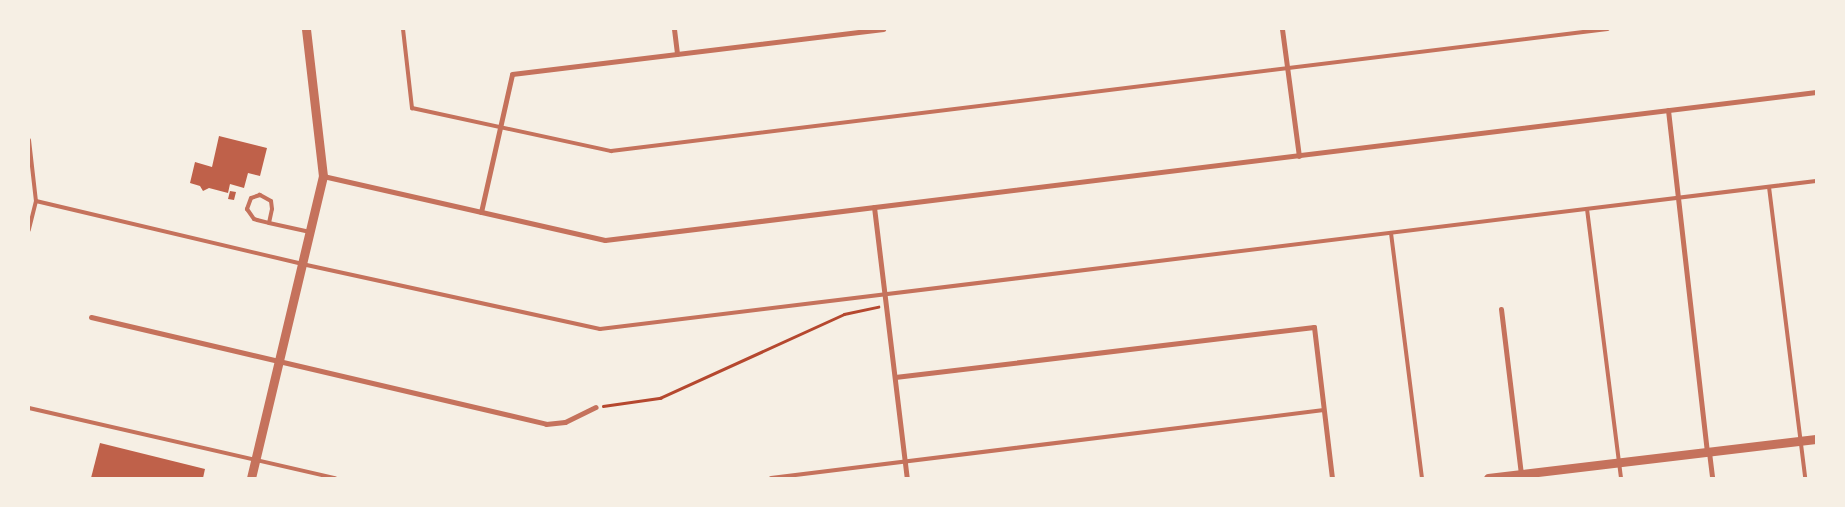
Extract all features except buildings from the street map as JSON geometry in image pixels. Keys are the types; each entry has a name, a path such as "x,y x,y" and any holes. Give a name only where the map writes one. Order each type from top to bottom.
{"street":[{"path":"251,478 323,176 306,29"},
{"path":"674,29 676,54"},
{"path":"481,212 512,74 884,29"},
{"path":"1282,29 1299,156"},
{"path":"323,176 606,240 1816,92"},
{"path":"1668,110 1712,478"},
{"path":"874,207 907,478"},
{"path":"1501,309 1521,476"},
{"path":"92,317 546,424 565,422 596,407"},
{"path":"895,377 1314,327 1332,478"},
{"path":"1488,478 1521,476 1619,462 1816,439"}],"lane":[{"path":"403,29 412,108 611,151 1608,29"},
{"path":"29,140 36,201 29,230"},
{"path":"36,201 302,264 600,329 1816,181"},
{"path":"1770,187 1805,478"},
{"path":"269,223 272,210 271,201 260,195 251,198 247,205 248,213 254,219 269,223 310,232"},
{"path":"1586,209 1621,478"},
{"path":"1391,233 1422,478"},
{"path":"29,408 335,478"},
{"path":"771,478 1324,410"}],"path":[{"path":"596,407 660,398 844,314 886,305"}]}
